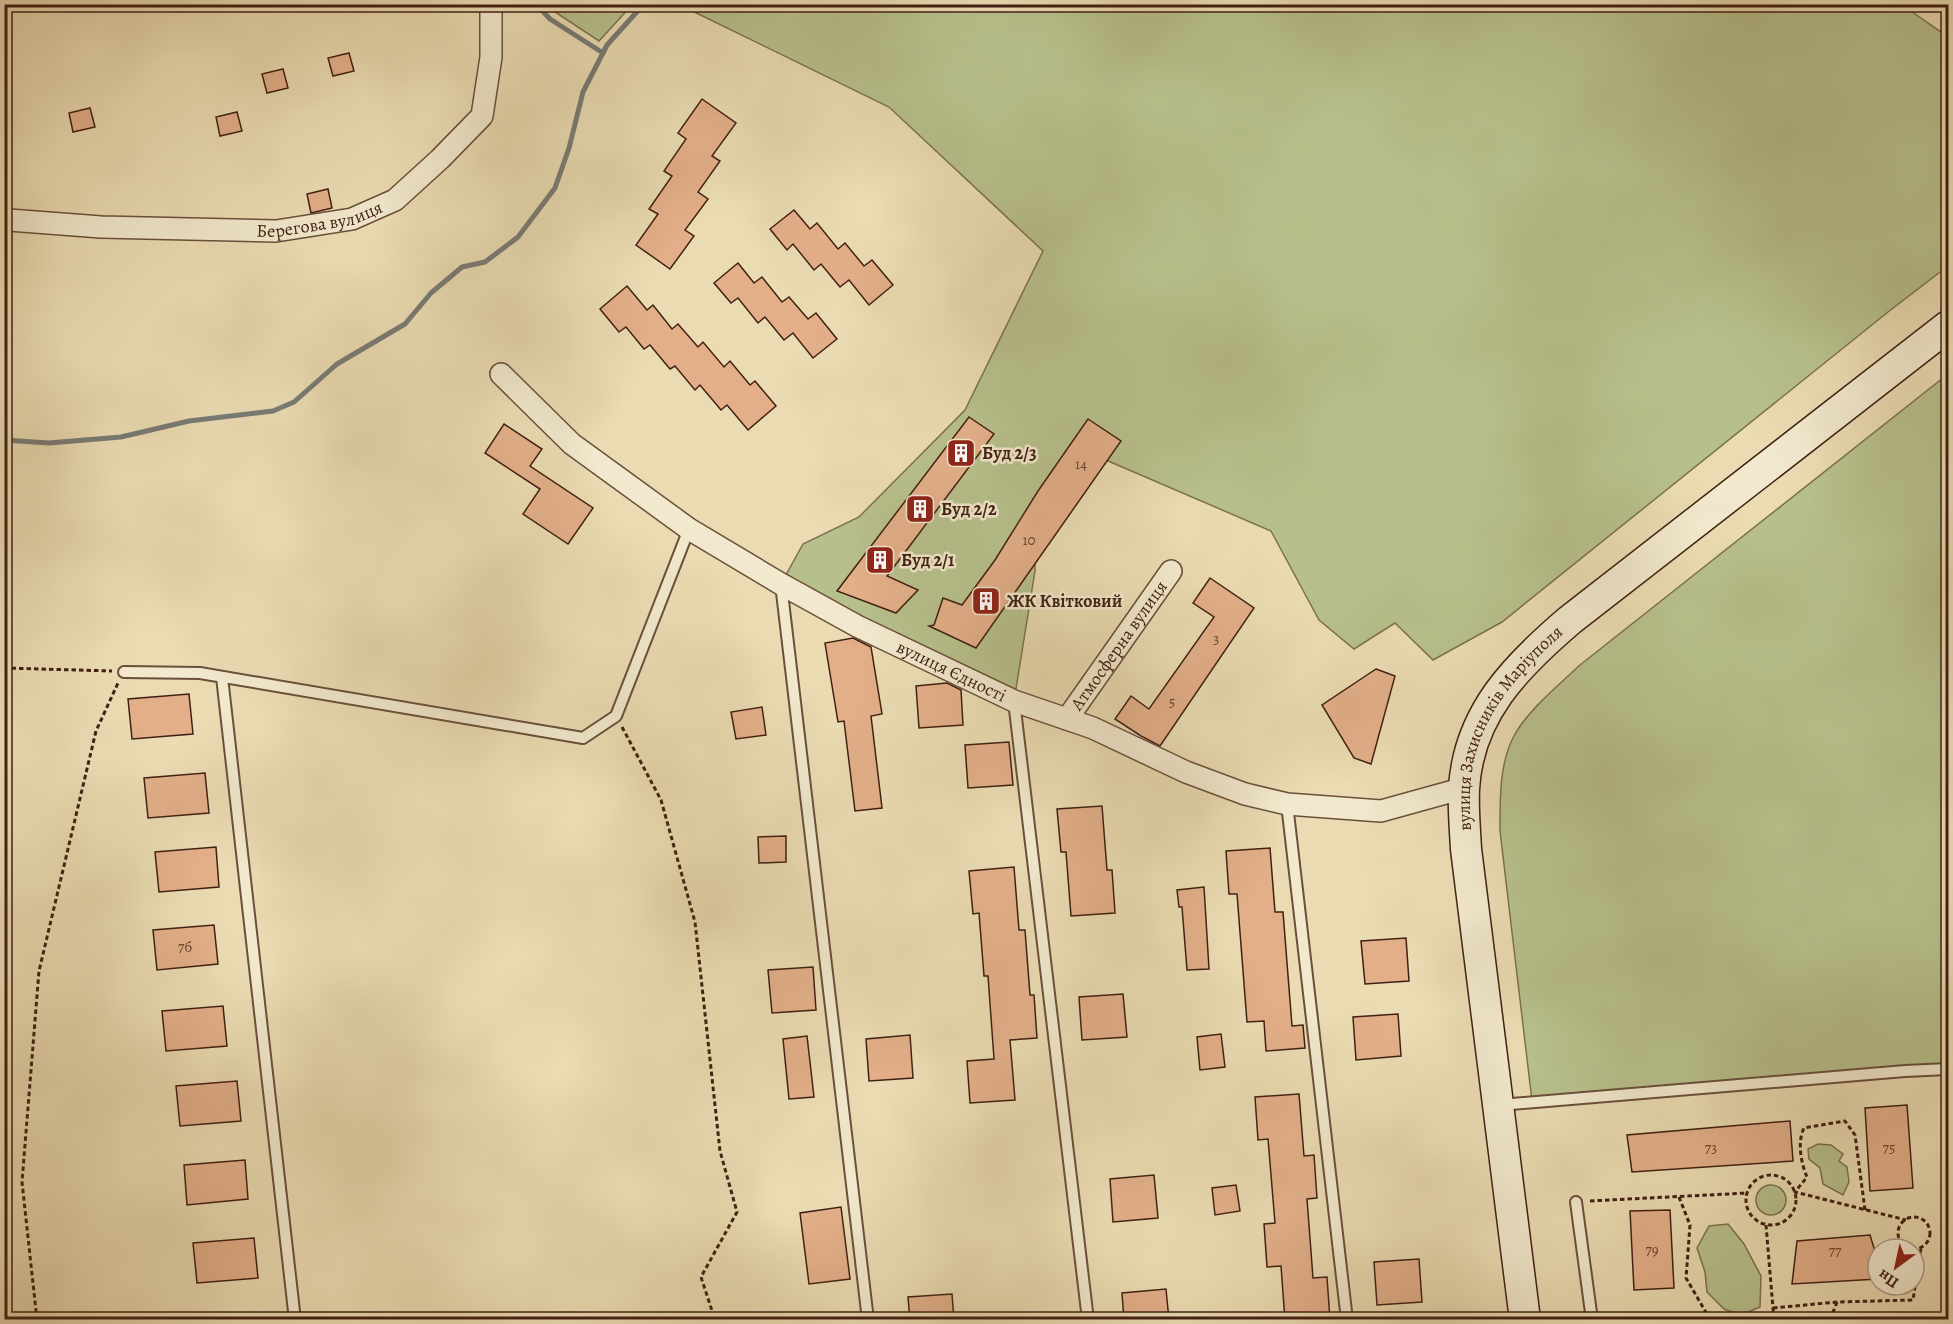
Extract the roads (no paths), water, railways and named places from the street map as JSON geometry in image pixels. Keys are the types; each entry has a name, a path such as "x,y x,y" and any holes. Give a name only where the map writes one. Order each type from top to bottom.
{"main road":[{"name":"вулиця Захисників Маріуполя","path":"1525,1320 1466,849 1464,788 1469,753 1483,716 1502,688 1532,652 1570,620 1948,326"}],"street":[{"name":"Берегова вулиця","path":"9,220 100,227 276,231 352,219 395,200 482,116 492,57 491,4"},
{"name":"вулиця Єдності","path":"501,374 572,444 689,529 857,626 1014,701 1093,728 1186,772 1245,794 1287,804 1381,811 1464,788"},
{"name":"Атмосферна вулиця","path":"1067,719 1171,571"}],"lane":[{"path":"124,672 200,673 583,738 616,716 689,529"},
{"path":"781,584 868,1320"},
{"path":"222,677 295,1320"},
{"path":"1014,701 1088,1320"},
{"path":"1287,804 1347,1320"},
{"path":"1498,1105 1893,1071 1948,1070"},
{"path":"1576,1202 1592,1320"}],"waterway":[{"path":"536,4 550,19 603,53"},
{"path":"4,440 49,443 121,437 189,421 273,411 294,402 337,364 405,324 431,293 462,267 485,262 518,237 555,188 569,148 583,92 607,45 644,4"}],"place":[{"name":"Буд 2/3","path":"961,453"},
{"name":"Буд 2/2","path":"920,509"},
{"name":"Буд 2/1","path":"880,560"},
{"name":"ЖК Квітковий","path":"986,601"}]}
